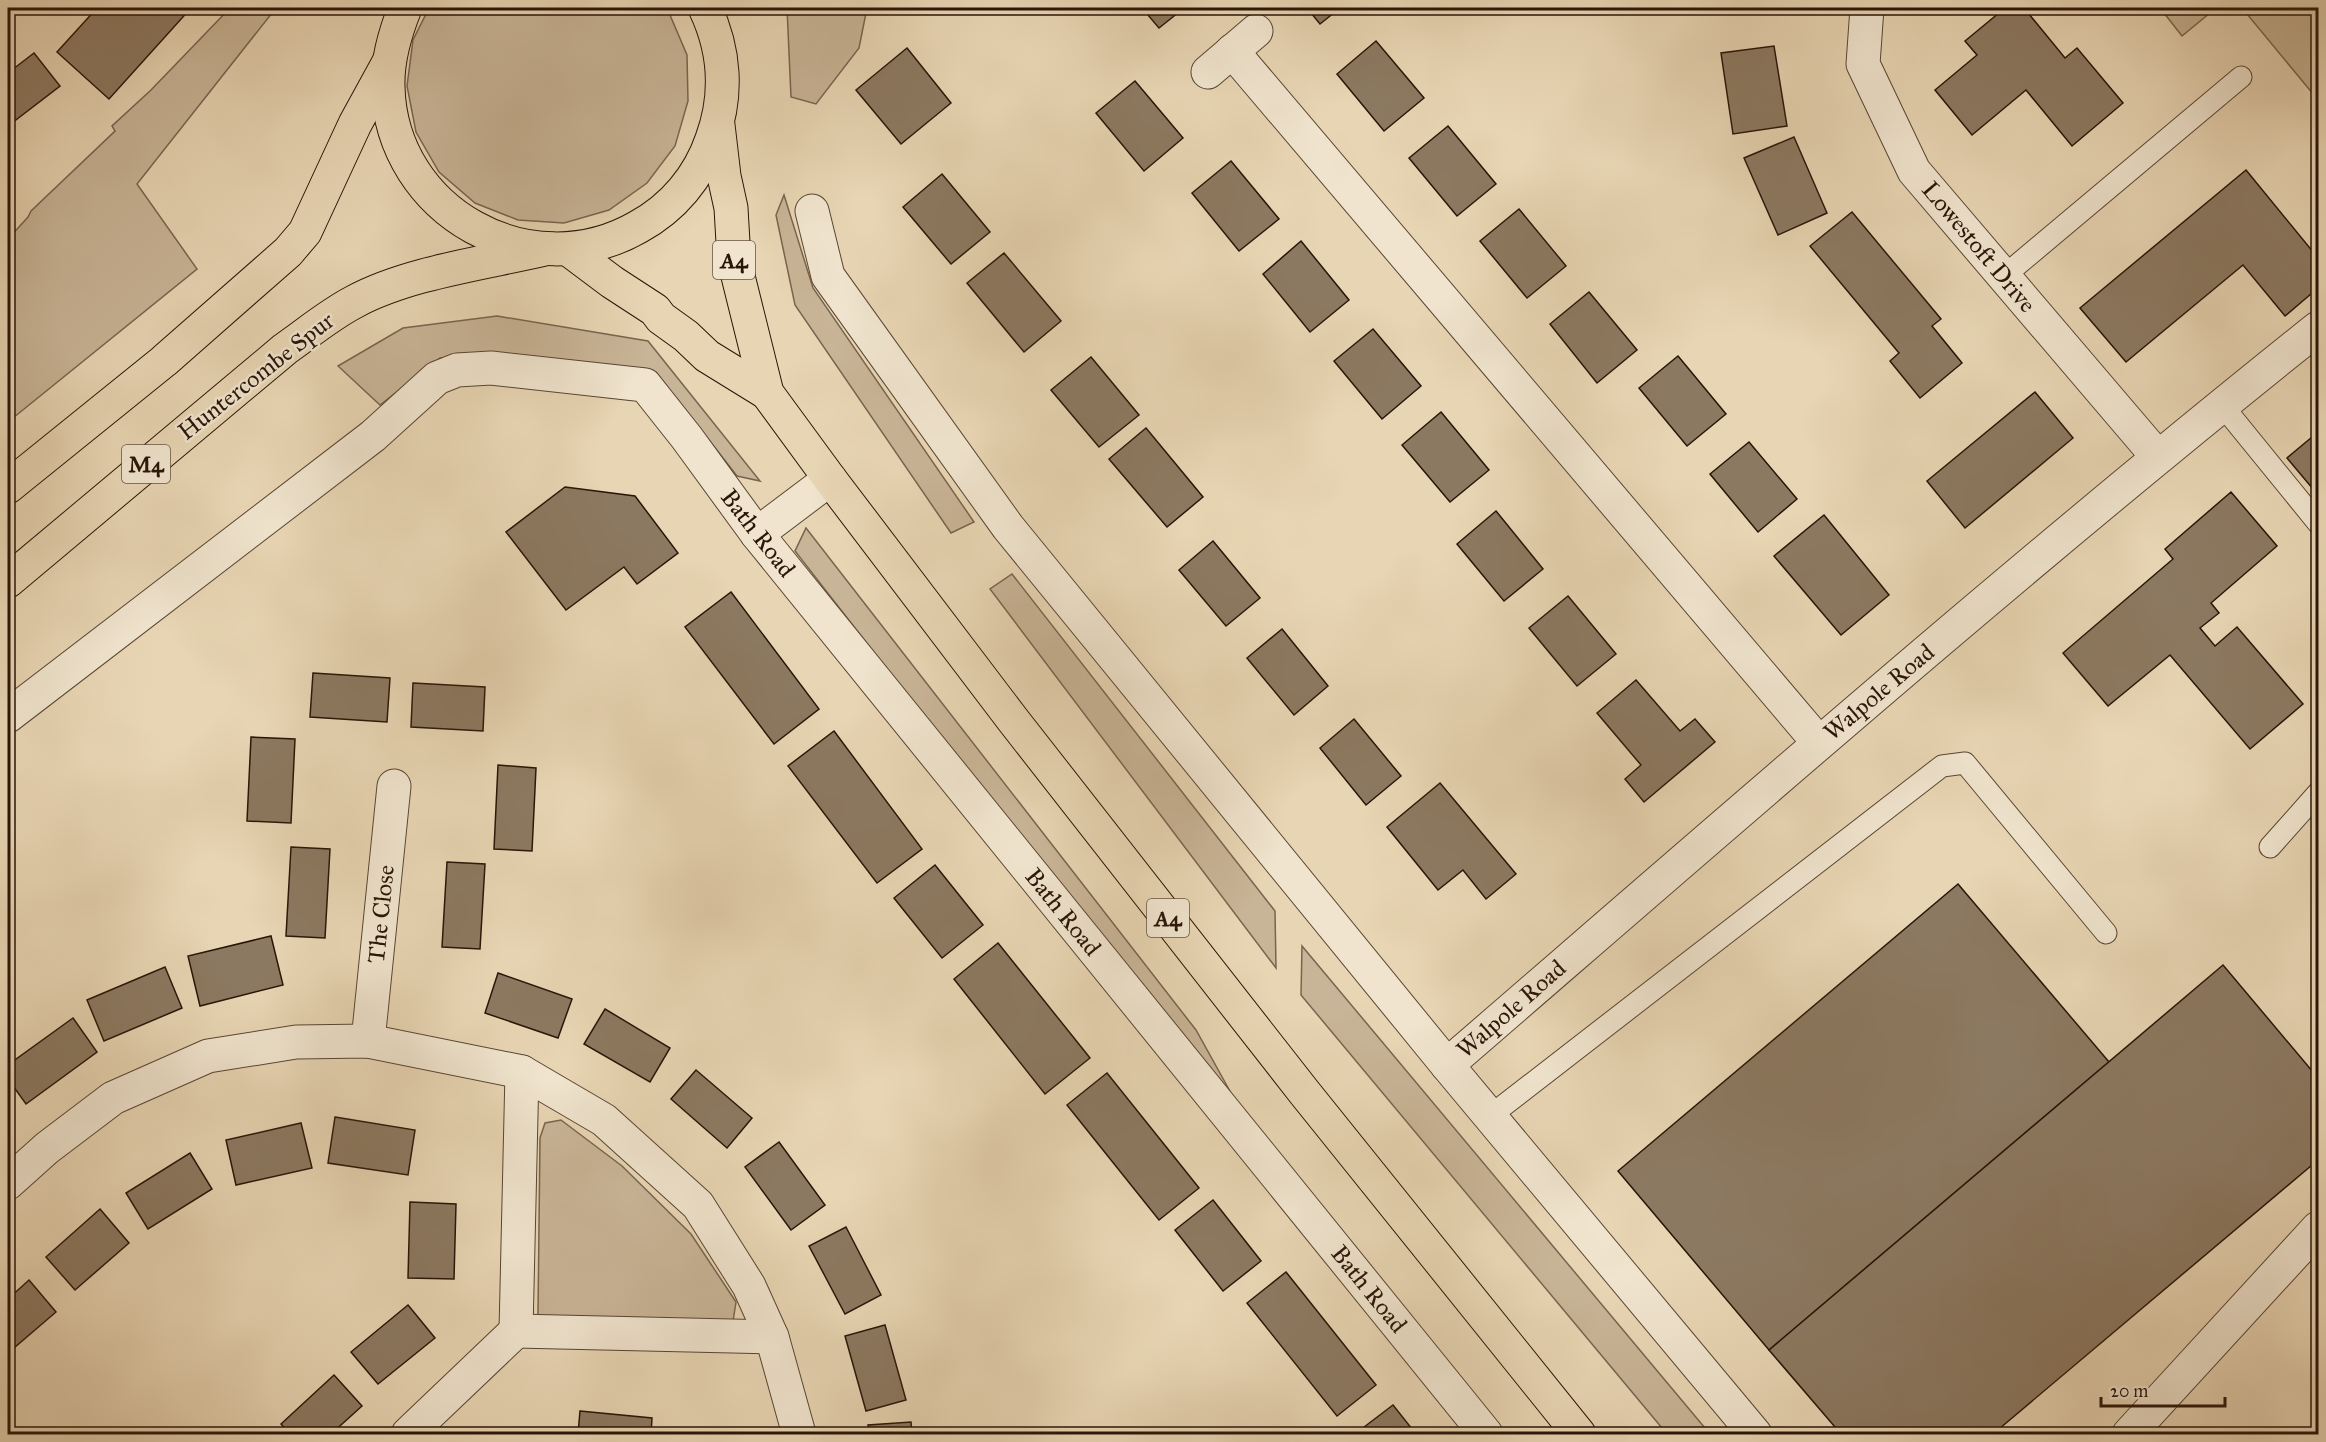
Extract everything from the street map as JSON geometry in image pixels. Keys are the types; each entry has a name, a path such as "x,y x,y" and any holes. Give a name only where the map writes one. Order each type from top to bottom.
{"main road":[{"path":"394,27 388,88 396,133 402,150 422,184 462,221 487,235 516,245 556,249 600,244 627,234 653,219 674,201 692,180 708,153 718,125 723,91 722,62 714,27 705,8"},
{"path":"8,487 164,361 288,252 305,232 355,124 394,27"},
{"name":"A4","path":"718,125 724,176 731,208 734,260 767,393"},
{"name":"A4","path":"556,249 655,310 661,318 686,336 707,356 767,393 1006,710 1297,1082 1579,1434"},
{"name":"Huntercombe Spur","path":"8,581 285,349 323,320 355,301 389,286 556,249"}],"street":[{"name":"Lowestoft Drive","path":"1867,8 1863,64 1914,171 2157,456"},
{"path":"1257,31 1220,61 1819,743"},
{"path":"812,211 828,276 1008,527 1447,1065 1755,1434"},
{"name":"Walpole Road","path":"1447,1065 1819,743 2157,456 2319,328"},
{"name":"Bath Road","path":"8,716 373,436 437,378 457,370 491,368 645,385 757,534 1486,1434"},
{"path":"757,534 830,479"},
{"name":"The Close","path":"368,1041 394,786"},
{"path":"8,1183 47,1148 113,1098 208,1056 296,1042 368,1041 522,1072 604,1120 698,1205 749,1286 772,1337 799,1434"},
{"path":"516,1331 522,1072"},
{"path":"2129,1434 2319,1228"},
{"path":"408,1434 516,1331 772,1337"}],"lane":[{"path":"2004,276 2241,77"},
{"path":"2222,405 2319,523"},
{"path":"1490,1116 1942,766 1965,763 2106,933"},
{"path":"2270,847 2319,794"}],"shaded area":[{"path":"230,8 276,8 137,184 197,269 8,422 8,239 31,211 115,131 112,126 151,90"},
{"path":"429,8 667,8 687,55 688,101 675,146 647,183 609,210 564,223 518,220 475,203 439,172 416,132 407,86 413,40"},
{"path":"787,8 867,8 859,48 816,104 791,97"},
{"path":"2160,8 2216,8 2182,36"},
{"path":"2242,8 2318,8 2318,100"},
{"path":"784,195 813,288 974,522 951,533 795,305 776,215"},
{"path":"497,316 648,341 760,481 737,476 656,372 513,354 440,358 380,405 338,366 403,328"},
{"path":"806,528 1196,1030 1236,1102 1211,1085 795,551"},
{"path":"1012,574 1275,911 1276,968 990,589"},
{"path":"1302,946 1710,1434 1667,1434 1301,995"},
{"path":"561,1120 622,1166 691,1234 736,1302 732,1328 542,1325 538,1315 540,1138 545,1123"}],"building":[{"path":"97,8 191,8 109,99 57,52"},
{"path":"1142,8 1184,8 1159,28"},
{"path":"1307,8 1340,8 1320,24"},
{"path":"2005,8 2024,8 2065,58 2077,48 2123,103 2072,146 2026,90 1972,135 1935,90 1977,55 1965,41"},
{"path":"1376,41 1424,98 1384,131 1337,74"},
{"path":"1774,46 1787,126 1733,134 1721,53"},
{"path":"907,48 951,103 901,144 856,90"},
{"path":"34,53 60,86 8,126 8,73"},
{"path":"1135,81 1183,138 1144,171 1096,113"},
{"path":"1448,126 1496,184 1457,216 1409,158"},
{"path":"1794,137 1827,213 1778,235 1744,158"},
{"path":"1231,161 1279,219 1239,251 1192,193"},
{"path":"2246,170 2318,258 2318,288 2285,316 2243,265 2126,362 2080,308"},
{"path":"942,174 990,232 951,264 903,207"},
{"path":"1519,209 1566,266 1527,298 1480,241"},
{"path":"1852,212 1941,319 1932,326 1962,363 1920,398 1890,361 1899,353 1810,246"},
{"path":"1301,241 1349,300 1310,332 1263,274"},
{"path":"1004,253 1061,321 1024,352 967,283"},
{"path":"1589,292 1637,350 1597,383 1550,324"},
{"path":"1373,329 1421,386 1382,419 1334,361"},
{"path":"1678,356 1726,414 1687,446 1639,388"},
{"path":"1091,357 1139,415 1099,447 1051,390"},
{"path":"2035,392 2073,438 1965,528 1927,481"},
{"path":"1441,412 1489,470 1450,502 1402,445"},
{"path":"1146,428 1203,497 1167,527 1109,459"},
{"path":"2318,432 2318,495 2287,458"},
{"path":"1749,442 1797,499 1758,532 1710,474"},
{"path":"565,487 635,496 678,553 637,584 624,567 566,610 506,532"},
{"path":"2231,492 2277,546 2211,603 2219,613 2200,628 2215,646 2237,627 2303,704 2250,749 2170,655 2108,706 2063,653 2173,559 2165,549"},
{"path":"1496,511 1543,569 1504,601 1457,544"},
{"path":"1824,515 1889,595 1841,635 1774,556"},
{"path":"1213,541 1260,598 1226,626 1179,570"},
{"path":"731,592 819,709 774,744 685,627"},
{"path":"1568,596 1616,654 1577,686 1529,628"},
{"path":"1282,629 1328,686 1294,715 1247,658"},
{"path":"313,673 390,678 387,722 310,717"},
{"path":"1636,680 1680,731 1695,719 1715,742 1644,802 1625,779 1641,765 1597,713"},
{"path":"413,683 485,687 483,731 411,727"},
{"path":"1354,719 1401,776 1366,805 1320,748"},
{"path":"834,731 922,849 877,883 788,766"},
{"path":"251,737 295,739 291,823 247,821"},
{"path":"498,765 536,768 532,851 494,849"},
{"path":"1440,783 1516,874 1486,899 1463,870 1438,890 1387,827"},
{"path":"291,847 330,849 325,938 286,936"},
{"path":"447,862 485,864 480,949 442,947"},
{"path":"935,865 983,925 942,958 894,898"},
{"path":"1958,884 2109,1062 1769,1350 1618,1171"},
{"path":"271,936 283,985 200,1006 188,956"},
{"path":"998,943 1090,1058 1045,1094 954,979"},
{"path":"2223,965 2318,1078 2318,1160 1993,1434 1841,1434 1769,1350"},
{"path":"165,967 182,1008 104,1041 87,1000"},
{"path":"498,973 572,999 558,1038 485,1013"},
{"path":"605,1009 670,1048 650,1082 584,1044"},
{"path":"73,1018 97,1052 26,1104 8,1079 8,1065"},
{"path":"696,1070 752,1118 727,1148 671,1099"},
{"path":"1107,1073 1199,1188 1159,1220 1067,1105"},
{"path":"335,1117 415,1130 408,1175 328,1163"},
{"path":"301,1123 312,1168 236,1185 226,1140"},
{"path":"779,1142 825,1205 791,1230 745,1167"},
{"path":"190,1153 212,1189 148,1229 126,1193"},
{"path":"1213,1200 1261,1261 1223,1291 1175,1230"},
{"path":"410,1202 456,1204 454,1279 408,1278"},
{"path":"100,1209 129,1243 75,1290 46,1257"},
{"path":"846,1227 881,1295 845,1314 809,1246"},
{"path":"1286,1272 1376,1385 1337,1416 1247,1303"},
{"path":"29,1280 56,1312 8,1353 8,1299"},
{"path":"408,1305 435,1338 378,1384 351,1352"},
{"path":"885,1325 906,1400 866,1411 845,1336"},
{"path":"334,1375 362,1406 331,1434 290,1434 281,1424"},
{"path":"1393,1405 1416,1434 1355,1434"},
{"path":"580,1411 652,1418 651,1434 578,1434"},
{"path":"911,1422 912,1434 869,1434 868,1425"}]}
